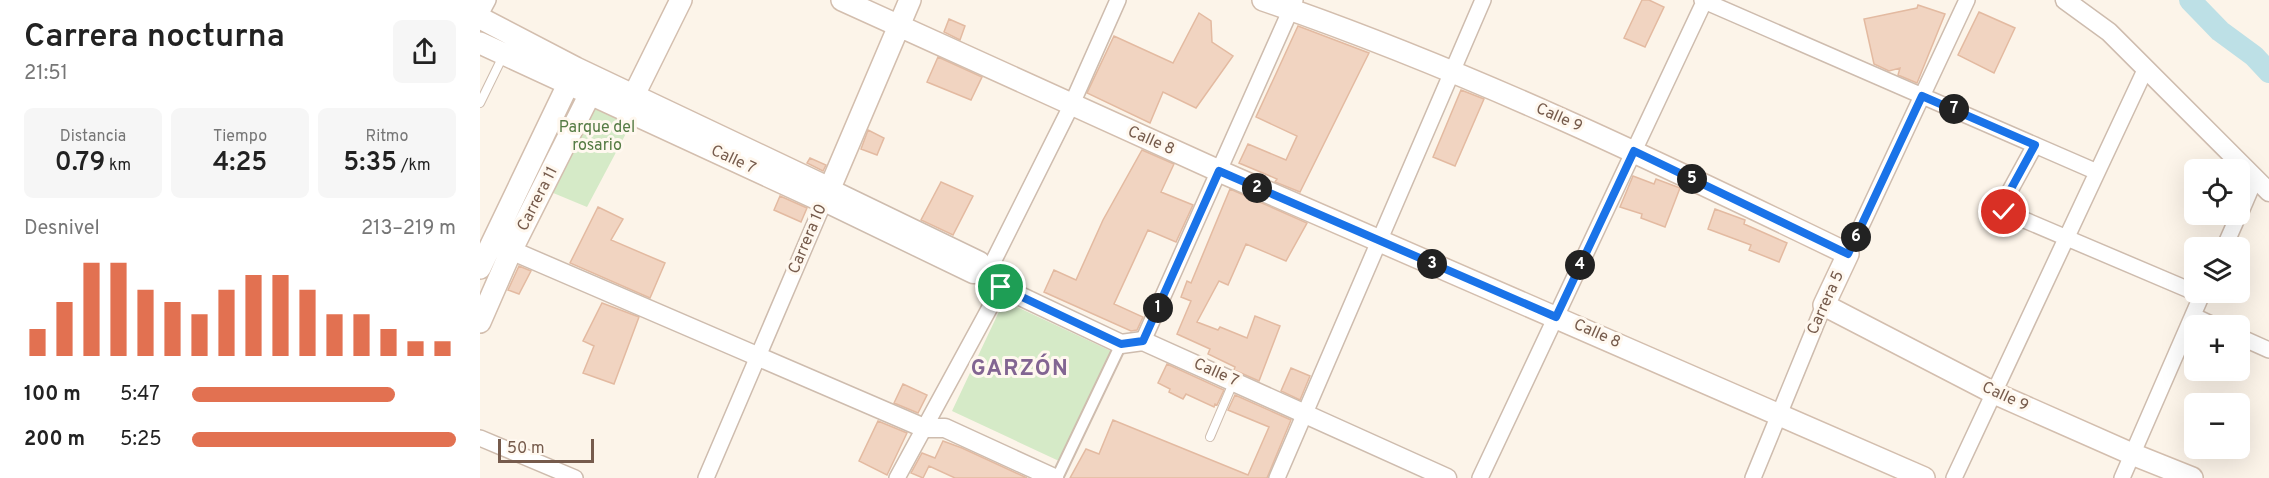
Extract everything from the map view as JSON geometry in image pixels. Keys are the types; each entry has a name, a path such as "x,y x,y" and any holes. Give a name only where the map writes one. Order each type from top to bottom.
{"main road":[{"path":"630,102 681,0"},
{"name":"Calle 8","path":"842,0 1071,106 1924,478"},
{"name":"Carrera 10","path":"826,195 910,0"},
{"name":"Calle 9","path":"1263,0 1293,5 1452,71 1634,151 1848,254"},
{"path":"480,16 572,76"},
{"name":"Calle 7","path":"480,44 504,55 572,76 826,195"},
{"name":"Carrera 11","path":"480,268 486,239 572,76"},
{"name":"Carrera 11","path":"480,321 594,86"},
{"name":"Carrera 5","path":"1824,305 1848,254"},
{"name":"Calle 9","path":"1824,305 1994,393 2192,478"}],"street":[{"path":"480,16 488,0"},
{"path":"987,274 1071,106 1118,0"},
{"path":"1277,478 1483,0"},
{"path":"1480,478 1704,0 2097,172"},
{"name":"Carrera 5","path":"1848,254 1967,0"},
{"path":"2065,0 2109,32 2269,192"},
{"path":"486,239 924,428 945,428 1056,478 1121,344 1143,341 1293,5"},
{"path":"1954,478 2146,68"},
{"path":"2035,145 2001,210 2184,287"},
{"path":"2250,191 2256,179"},
{"name":"Calle 7","path":"826,195 973,274 987,274 1001,287 1121,344"},
{"name":"Carrera 10","path":"706,478 826,195"},
{"path":"897,478 1001,287"},
{"name":"Carrera 5","path":"1753,478 1824,305"},
{"path":"2122,478 2184,338"},
{"name":"Calle 7","path":"1143,341 1447,478"},
{"path":"2250,341 2269,350"},
{"path":"480,438 575,478"}],"lane":[{"path":"480,104 504,55"},
{"path":"1210,437 1233,381"}],"green space":[{"name":"Parque del rosario","path":"588,104 631,124 587,207 546,190"},
{"path":"1004,301 1111,351 1059,461 952,411"}],"building":[{"path":"1642,0 1649,0 1664,7 1645,47 1624,38"},
{"path":"1918,5 1945,14 1917,83 1898,75 1900,68 1889,71 1874,64 1864,19 1917,8"},
{"path":"1979,12 2015,28 1994,73 1958,55"},
{"path":"1199,13 1211,21 1212,42 1233,56 1196,108 1163,92 1150,123 1087,93 1114,36 1173,63"},
{"path":"949,19 965,26 960,40 944,32"},
{"path":"1298,26 1369,53 1300,192 1275,182 1277,179 1239,163 1248,144 1286,160 1297,136 1256,117"},
{"path":"938,57 982,77 971,100 927,82"},
{"path":"1461,90 1484,99 1455,166 1433,157"},
{"path":"868,130 884,138 877,155 861,149"},
{"path":"1142,150 1174,164 1161,192 1193,205 1176,242 1148,230 1114,304 1143,317 1137,330 1131,331 1044,292 1054,270 1076,280 1103,220"},
{"path":"810,158 826,165 823,171 807,163"},
{"path":"1633,176 1654,184 1656,179 1680,188 1665,227 1641,218 1642,214 1620,207"},
{"path":"941,182 973,196 953,235 921,220"},
{"path":"1230,189 1307,223 1286,261 1246,244 1228,285 1219,281 1197,322 1218,330 1220,327 1247,338 1255,316 1280,326 1259,381 1234,370 1235,367 1208,354 1210,349 1177,334 1191,301 1181,297 1187,281 1191,283"},
{"path":"780,196 807,208 801,222 774,210"},
{"path":"598,207 623,219 611,240 665,263 650,298 570,263"},
{"path":"1715,209 1745,220 1744,224 1787,243 1779,262 1749,250 1751,245 1708,229"},
{"path":"519,266 531,271 519,294 508,290"},
{"path":"602,303 639,317 614,384 583,373 594,346 583,341"},
{"path":"1167,364 1224,390 1217,405 1215,404 1214,407 1186,394 1183,399 1158,383"},
{"path":"1291,368 1310,376 1300,400 1281,391"},
{"path":"903,384 927,395 918,413 894,403"},
{"path":"1235,395 1291,420 1267,478 1070,478 1086,449 1099,454 1113,420 1248,475 1269,427 1228,410"},
{"path":"878,421 907,433 887,475 859,461"},
{"path":"943,441 1027,478 955,478 929,466 923,478 911,473 922,453 935,458"}],"waterway":[{"path":"2190,0 2220,31 2254,56 2269,72"}],"district":[{"name":"GARZÓN","path":"1020,369"}],"route":[{"path":"1001,287 1121,344 1143,341 1219,171 1556,317 1634,151 1848,254 1922,96 2035,145 2001,207 2004,212"}]}
